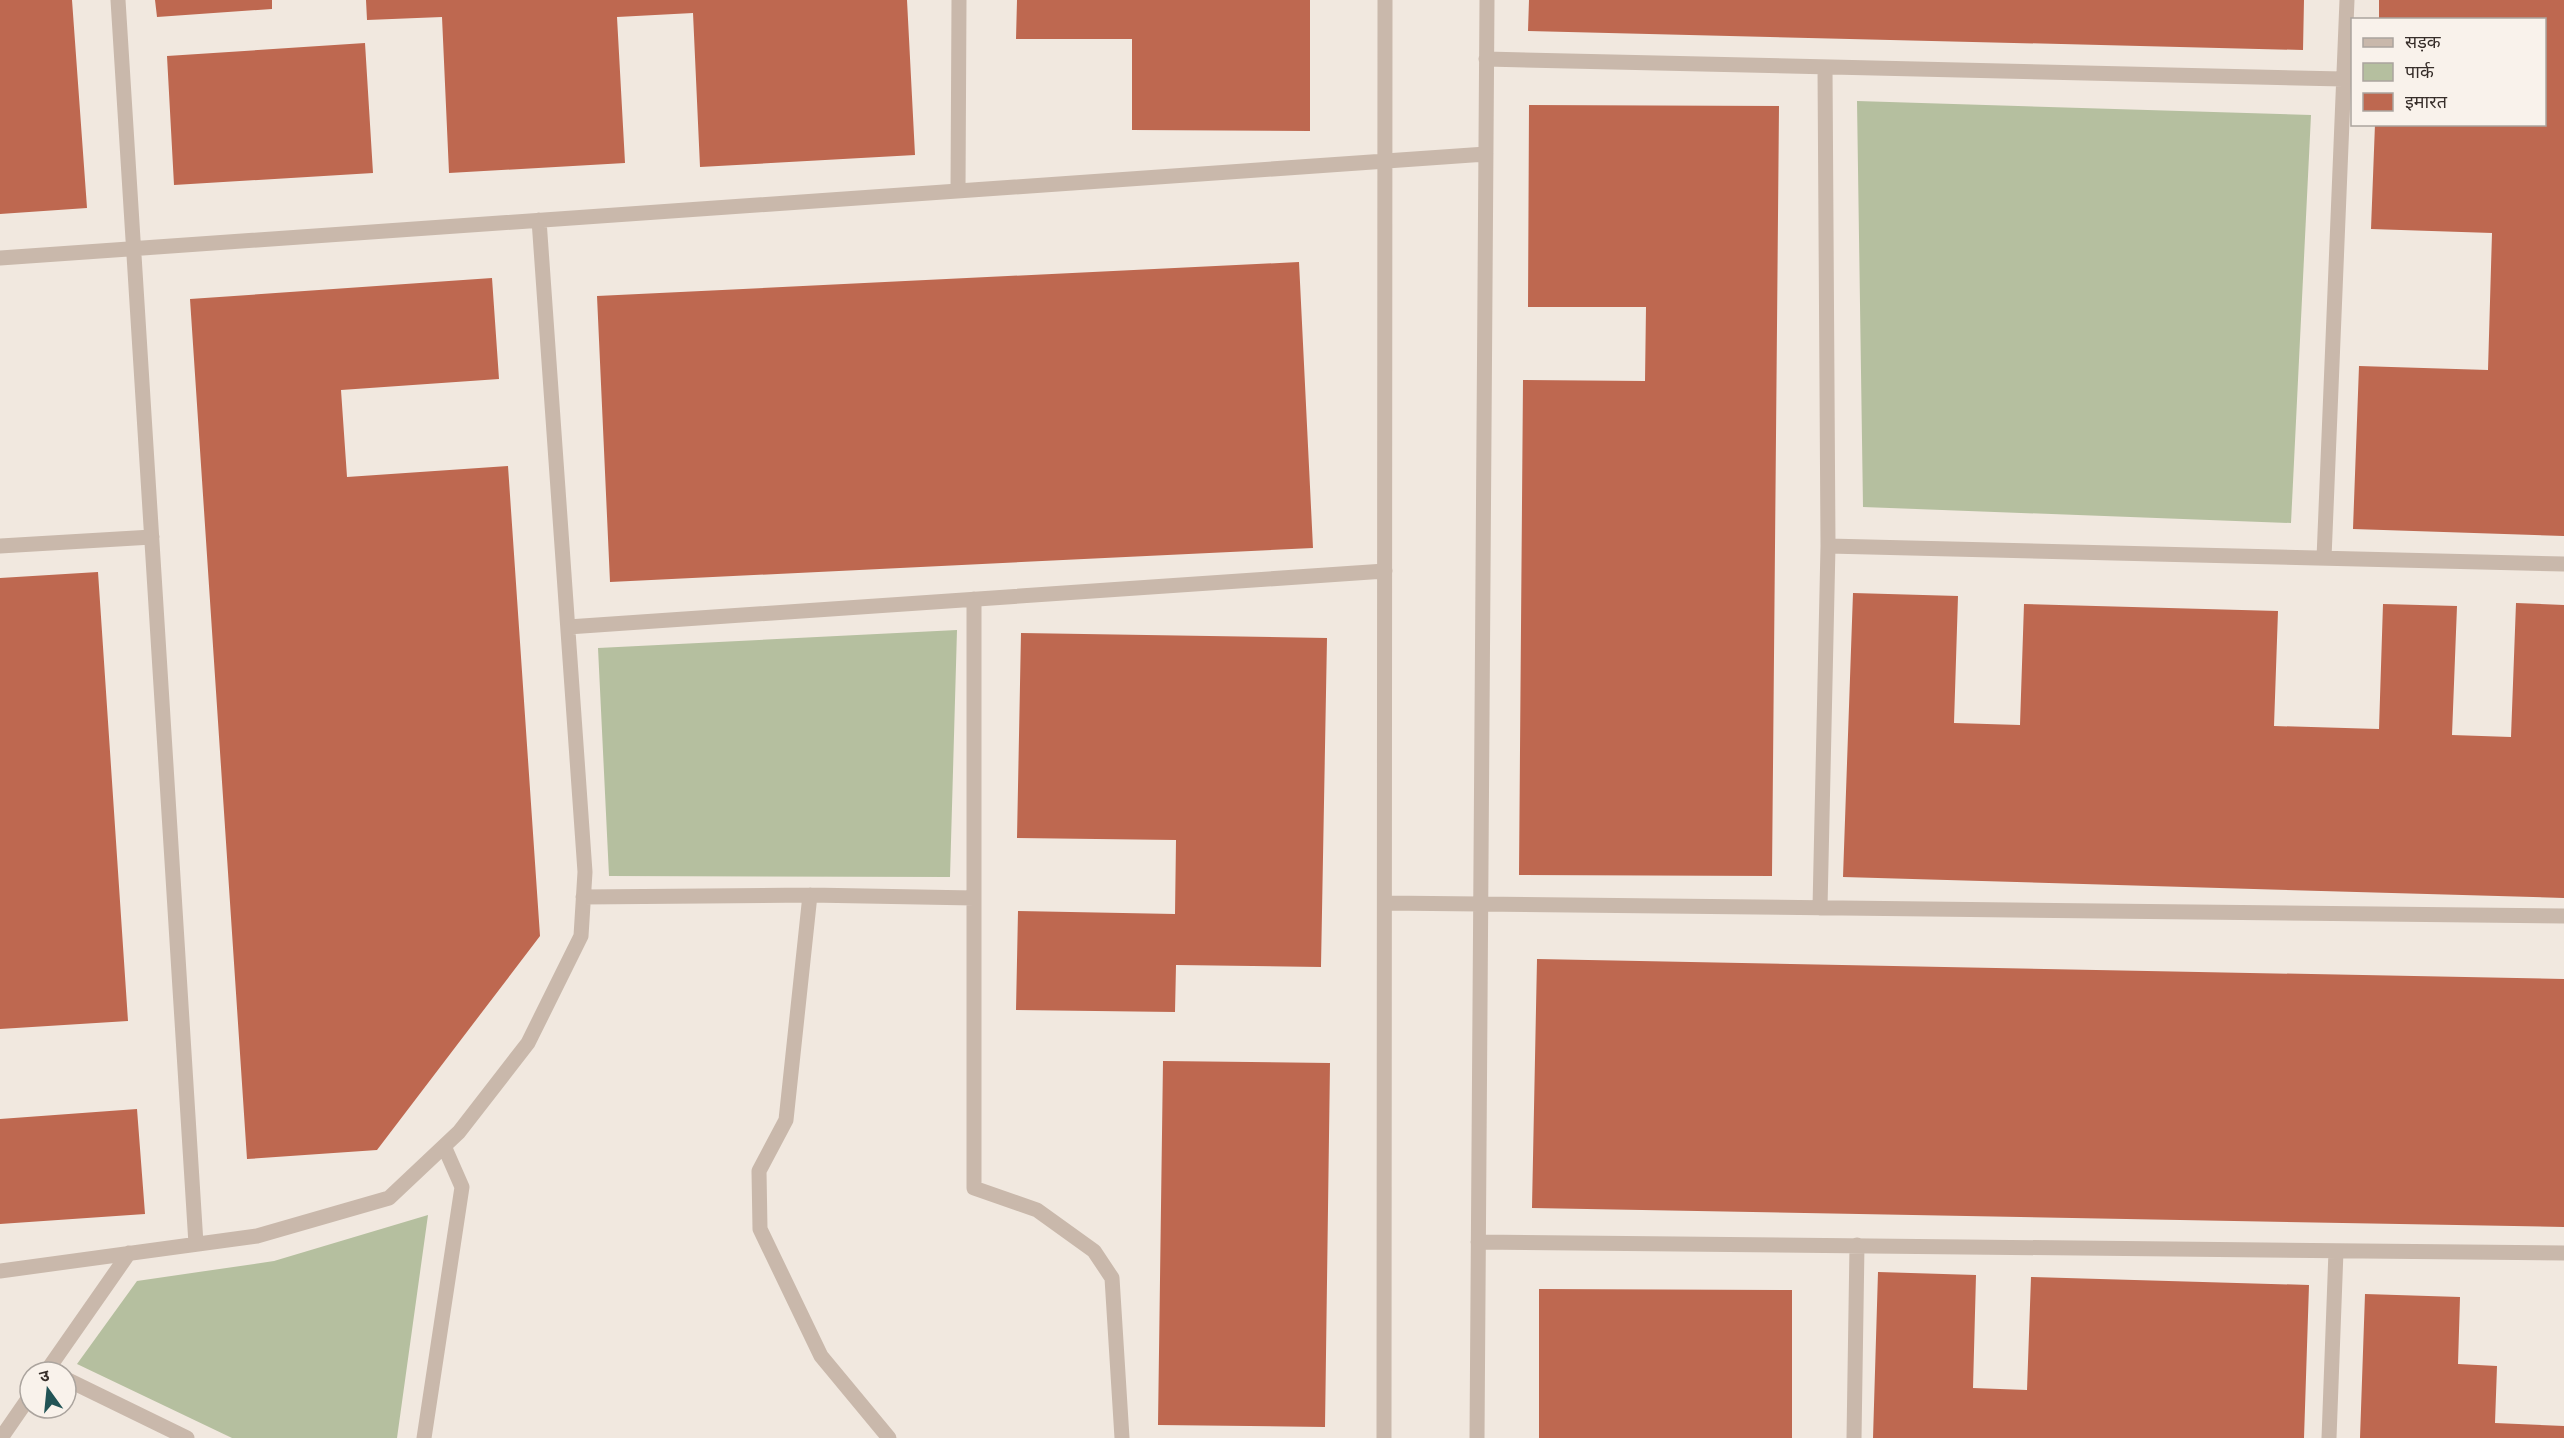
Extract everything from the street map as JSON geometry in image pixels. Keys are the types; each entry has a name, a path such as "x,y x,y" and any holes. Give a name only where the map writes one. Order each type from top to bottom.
{"street":[{"path":"118,0 196,1244"},
{"path":"958,191 959,0"},
{"path":"1384,1438 1385,0"},
{"path":"1477,1438 1487,0"},
{"path":"2324,558 2347,0"},
{"path":"1486,59 2343,78"},
{"path":"1820,908 1828,546 1825,67"},
{"path":"0,258 1486,154"},
{"path":"0,1271 257,1236 389,1198 459,1132 528,1043 581,936 585,872 539,220"},
{"path":"0,546 152,537"},
{"path":"1828,546 2564,564"},
{"path":"568,627 1385,570"},
{"path":"974,599 974,1188 1037,1210 1094,1251 1112,1278 1122,1438"},
{"path":"583,897 810,895 974,898"},
{"path":"810,895 786,1120 759,1171 760,1228 821,1356 889,1438"},
{"path":"1385,903 2564,916"},
{"path":"424,1438 462,1187 444,1146"},
{"path":"1478,1242 2564,1253"},
{"path":"1854,1438 1857,1245"},
{"path":"2329,1438 2336,1251"},
{"path":"56,1360 129,1253"},
{"path":"78,1385 187,1438"},
{"path":"0,1438 18,1413"}],"green space":[{"path":"1857,101 2311,115 2291,523 1863,507"},
{"path":"957,630 950,877 609,876 598,648"},
{"path":"428,1215 397,1438 232,1438 78,1364 137,1281 274,1261"}],"building":[{"path":"0,0 72,0 87,208 0,214"},
{"path":"155,0 272,0 272,9 157,17"},
{"path":"366,0 907,0 915,155 700,167 693,13 617,17 625,163 449,173 442,17 367,20"},
{"path":"1017,0 1310,0 1310,131 1132,130 1132,39 1016,39"},
{"path":"1529,0 2304,0 2303,50 1528,31"},
{"path":"2379,0 2564,0 2564,536 2353,529 2359,366 2488,370 2492,233 2371,229 2375,126 2546,126 2546,18 2379,18"},
{"path":"365,43 373,173 174,185 167,56"},
{"path":"1529,105 1779,106 1772,876 1519,875 1523,380 1645,381 1646,307 1528,307"},
{"path":"1299,262 1313,548 610,582 597,296"},
{"path":"492,278 499,379 341,390 347,477 508,466 540,936 377,1150 247,1159 190,299"},
{"path":"98,572 128,1021 0,1029 0,578"},
{"path":"1853,593 1958,596 1954,723 2020,725 2024,604 2278,611 2274,726 2379,729 2383,604 2457,606 2452,735 2511,737 2516,603 2564,605 2564,898 1843,877"},
{"path":"1021,633 1327,638 1321,967 1176,965 1175,1012 1016,1010 1018,911 1175,914 1176,840 1017,838"},
{"path":"1537,959 2564,979 2564,1227 1532,1208"},
{"path":"1163,1061 1330,1063 1325,1427 1158,1425"},
{"path":"137,1109 145,1214 0,1224 0,1119"},
{"path":"1878,1272 1976,1275 1973,1388 2027,1390 2031,1277 2309,1285 2304,1438 1873,1438"},
{"path":"1539,1289 1792,1290 1792,1438 1539,1438"},
{"path":"2365,1294 2460,1297 2458,1364 2497,1366 2495,1423 2564,1426 2564,1438 2360,1438"}]}
